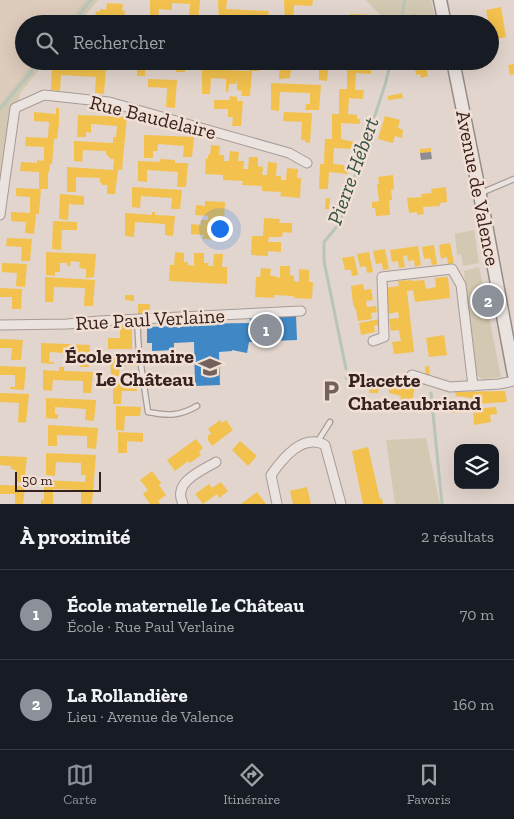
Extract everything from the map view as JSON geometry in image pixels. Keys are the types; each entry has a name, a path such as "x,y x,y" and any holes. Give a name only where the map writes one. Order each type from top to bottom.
{"main road":[{"path":"440,0 443,15"},
{"name":"Avenue de Valence","path":"455,70 514,375"}],"street":[{"name":"Rue Baudelaire","path":"0,215 15,108 44,95 109,102 141,110 289,153 307,163"},
{"path":"373,341 384,337 382,277 452,269 461,285 473,386"},
{"name":"Rue Paul Verlaine","path":"0,325 67,324 301,310"},
{"path":"412,374 450,387 499,384 514,381"},
{"path":"277,504 272,475 297,446 312,441 318,441 325,445 341,504"},
{"path":"183,504 180,494 183,484 189,478 216,462"}],"lane":[{"path":"480,194 514,179"},
{"path":"137,319 139,352 148,412 166,416 187,412 197,406"},
{"path":"318,441 330,422"}],"shaded area":[{"path":"0,0 85,0 72,15 15,15 15,70 27,70 0,104"},
{"path":"85,0 98,0 86,15 72,15"},
{"path":"366,0 431,0 434,15 380,15"},
{"path":"27,70 39,70 20,93 0,190 0,104"},
{"path":"474,230 479,263 463,266 461,254 457,255 455,234"},
{"path":"479,267 501,377 484,379 477,376 464,271"},
{"path":"426,438 440,504 395,504 386,440"}],"building: Logements":[{"path":"150,0 200,0 199,15 189,15 190,4 172,3 172,10 159,9 158,15 150,15"},
{"path":"218,0 227,0 226,9 269,11 268,15 219,15"},
{"path":"284,0 313,0 312,6 294,5 293,15 285,15"},
{"path":"107,3 123,4 122,10 125,11 124,15 95,15 96,11 100,12 100,9 106,10"},
{"path":"501,7 506,37 499,38 499,15 487,15 486,10"},
{"path":"514,64 514,74 510,75 508,65"},
{"path":"52,70 106,70 104,94 95,93 96,77 61,75 60,91 51,90"},
{"path":"137,70 145,70 145,76 137,76"},
{"path":"176,70 185,70 185,72 176,72"},
{"path":"202,70 259,70 252,71 250,96 241,96 242,91 237,90 237,80 236,84 229,84 228,92 226,92 226,79 211,78 210,94 202,94"},
{"path":"280,70 291,70 290,78 279,79"},
{"path":"319,70 328,70 327,81 319,80"},
{"path":"347,70 371,70 371,74 356,73 355,90 364,90 363,99 349,98 348,114 357,115 357,119 360,119 360,124 341,123 341,139 354,142 354,149 334,148 333,164 348,167 348,174 329,172 328,189 319,189 320,164 324,164 325,139 332,139 332,114 339,114 339,89 347,89"},
{"path":"415,70 427,70 428,76 421,78 420,74 416,75"},
{"path":"148,79 177,80 175,108 166,107 167,88 148,87"},
{"path":"271,83 321,85 319,110 305,110 306,104 310,104 310,93 280,92 279,111 271,110"},
{"path":"402,93 403,98 388,100 388,96"},
{"path":"230,96 237,97 237,101 243,101 241,126 232,126 233,117 228,117 228,109 214,109 214,100 229,100"},
{"path":"56,108 59,108 59,123 57,139 54,139 52,164 50,164 48,172 48,189 41,189 39,214 36,214 34,234 25,233 26,222 11,221 11,212 30,213 30,197 16,196 16,188 39,189 39,172 20,171 21,162 37,163 37,160 44,161 44,147 25,146 26,137 48,138 49,122 34,121 34,112 56,114"},
{"path":"284,112 312,113 310,143 301,140 302,122 283,121"},
{"path":"78,115 127,117 122,170 118,170 115,194 107,194 107,185 103,185 100,182 100,178 76,177 76,192 67,192 67,167 113,170 114,159 111,159 106,154 106,151 83,150 82,162 74,161 74,141 113,143 113,137 116,137 117,126 91,124 91,133 86,132 86,137 77,137"},
{"path":"385,116 400,120 398,128 403,130 402,138 395,136 393,143 378,139"},
{"path":"144,135 194,137 192,157 183,157 184,146 158,144 157,151 153,151 153,158 144,158"},
{"path":"211,145 220,146 219,155 224,155 224,161 229,161 230,151 239,152 238,161 244,161 243,169 248,169 249,157 258,157 258,166 263,167 262,175 267,175 268,162 277,163 276,176 281,176 281,180 286,180 287,168 298,169 297,178 301,178 300,198 280,196 281,192 262,191 262,186 242,185 243,181 223,180 223,175 205,174 206,158 208,159 208,155 210,155"},
{"path":"431,148 431,152 420,153 420,149"},
{"path":"160,159 175,160 175,163 188,163 186,187 177,187 178,172 147,170 147,182 138,181 138,161 160,162"},
{"path":"393,175 394,189 391,190 392,200 389,200 390,215 376,216 375,208 372,208 372,202 379,201 378,177"},
{"path":"132,187 182,190 180,209 171,209 172,198 141,196 140,208 132,207"},
{"path":"446,187 447,202 440,203 440,206 423,207 424,214 417,215 417,212 409,213 407,198 422,197 421,194 432,193 431,189"},
{"path":"60,194 84,196 84,205 69,204 68,220 59,219"},
{"path":"326,198 330,198 329,209 325,209"},
{"path":"205,201 225,202 220,240 203,239 203,235 191,234 191,224 201,225 201,220 208,220 208,216 195,215 196,205 205,206"},
{"path":"152,212 155,212 155,215 175,216 173,236 165,235 165,224 135,222 134,237 125,236 125,213 152,215"},
{"path":"264,218 280,219 279,223 292,223 292,233 283,232 282,237 269,237 268,242 281,242 281,252 268,251 268,256 251,255 252,236 263,236"},
{"path":"53,221 77,222 77,230 62,230 61,250 52,249"},
{"path":"7,238 32,239 30,261 21,261 22,247 6,246"},
{"path":"450,243 454,263 448,264 447,257 441,259 439,245"},
{"path":"434,245 437,264 432,265 430,258 424,259 422,247"},
{"path":"418,246 421,265 415,267 414,260 408,261 407,255 403,256 405,267 399,268 398,261 392,262 390,250"},
{"path":"385,249 389,269 383,270 382,263 376,264 373,251"},
{"path":"46,252 96,254 94,277 86,278 86,269 79,268 80,262 71,261 70,266 67,266 67,263 60,263 60,272 55,272 55,276 46,275"},
{"path":"175,252 184,253 184,262 194,266 194,253 204,253 204,263 209,263 208,266 213,266 214,254 223,254 222,267 227,267 227,284 169,281 170,265 174,265"},
{"path":"369,252 373,272 367,273 366,266 360,267 357,254"},
{"path":"354,256 358,275 352,276 351,270 345,270 342,258"},
{"path":"2,263 27,264 25,287 16,286 17,273 2,272"},
{"path":"280,266 290,266 290,275 294,276 294,281 299,282 299,269 309,270 309,282 313,282 312,299 274,295 274,298 255,297 256,277 260,277 261,268 271,269 270,275 280,278"},
{"path":"45,277 95,280 93,306 84,306 85,288 54,287 53,302 45,302"},
{"path":"448,277 450,298 415,302 413,290 407,291 414,352 394,354 392,342 401,341 399,330 391,331 389,319 399,318 398,312 388,314 384,288 399,286 398,281 424,280 426,289 436,287 435,278"},
{"path":"363,284 364,290 371,289 373,300 366,301 367,307 376,306 377,312 371,313 372,319 358,321 353,304 351,286"},
{"path":"0,288 22,289 21,309 12,309 12,297 0,297"},
{"path":"125,295 134,295 134,301 125,300"},
{"path":"138,304 150,304 149,315 138,314"},
{"path":"380,319 381,325 374,326 375,332 361,335 359,323"},
{"path":"132,325 132,349 108,349 108,338 120,338 120,326"},
{"path":"444,335 447,355 429,357 426,338"},
{"path":"0,339 23,340 21,360 11,360 12,348 0,348"},
{"path":"41,343 90,345 89,367 80,367 80,354 50,352 49,362 54,362 54,364 41,363"},
{"path":"110,355 136,357 135,366 120,365 119,376 111,376"},
{"path":"0,366 26,367 24,390 10,389 10,387 15,387 15,375 0,375"},
{"path":"429,366 430,377 426,376 425,367"},
{"path":"59,367 64,367 64,371 93,372 91,393 83,393 83,381 53,380 52,391 43,390 43,370 59,371"},
{"path":"113,381 138,382 137,391 122,391 121,404 113,404"},
{"path":"396,381 420,385 419,388 415,387 412,403 400,401 401,396 389,393 389,383 396,383"},
{"path":"369,387 379,388 378,393 369,393"},
{"path":"505,391 507,402 473,404 472,398 456,396 455,392"},
{"path":"0,393 29,394 26,423 18,422 19,403 0,402"},
{"path":"46,398 96,400 94,421 85,420 86,409 55,407 55,414 58,414 58,419 46,418"},
{"path":"451,405 467,405 468,410 457,410 457,413 452,413"},
{"path":"116,406 141,407 140,416 125,416 124,431 116,430"},
{"path":"496,407 497,414 490,415 491,422 474,425 473,409"},
{"path":"220,420 222,423 226,420 233,430 212,446 208,440 208,435 211,433 208,429"},
{"path":"48,425 98,428 96,449 87,448 87,436 57,435 57,446 48,446"},
{"path":"118,432 143,433 143,442 127,441 127,453 118,453"},
{"path":"196,439 203,448 199,452 201,455 190,463 188,461 175,471 167,460"},
{"path":"240,441 257,456 248,466 232,450"},
{"path":"368,447 380,499 382,498 383,504 363,504 352,451"},
{"path":"46,453 96,455 92,504 81,504 81,490 53,489 53,504 41,504 41,500 44,500 44,480 85,482 86,475 81,475 81,463 56,462 55,476 46,475"},
{"path":"0,456 27,457 24,483 17,482 16,470 11,469 11,466 0,465"},
{"path":"152,471 161,483 159,485 166,495 158,501 160,504 150,504 143,494 148,490 140,480"},
{"path":"221,482 228,491 219,498 217,494 203,504 195,494 209,484 212,488"},
{"path":"0,485 25,486 23,504 15,504 15,494 0,494"},
{"path":"307,487 311,504 293,504 290,491"},
{"path":"257,492 266,504 241,504"}],"building: Écoles":[{"path":"296,315 297,340 249,342 247,353 232,350 219,352 220,385 195,386 194,342 174,343 174,350 152,351 152,343 147,343 147,327 178,326 180,328 180,324 250,323 250,316"}],"building: Industrie":[{"path":"431,152 432,159 421,160 420,153"}],"waterway":[{"name":"Pierre Hébert","path":"79,15 91,0"},
{"name":"Pierre Hébert","path":"402,15 405,0"},
{"name":"Pierre Hébert","path":"0,109 32,70"},
{"name":"Pierre Hébert","path":"346,369 324,261 324,242 339,224 389,70"},
{"name":"Pierre Hébert","path":"346,378 361,380 404,377 425,384"},
{"name":"Pierre Hébert","path":"431,393 442,504"}],"place":[{"name":"La Rollandière","path":"488,301"},
{"name":"École maternelle Le Château","path":"266,330"},
{"name":"École primaire Le Château","path":"210,367"},
{"name":"Placette Chateaubriand","path":"331,391"}]}
